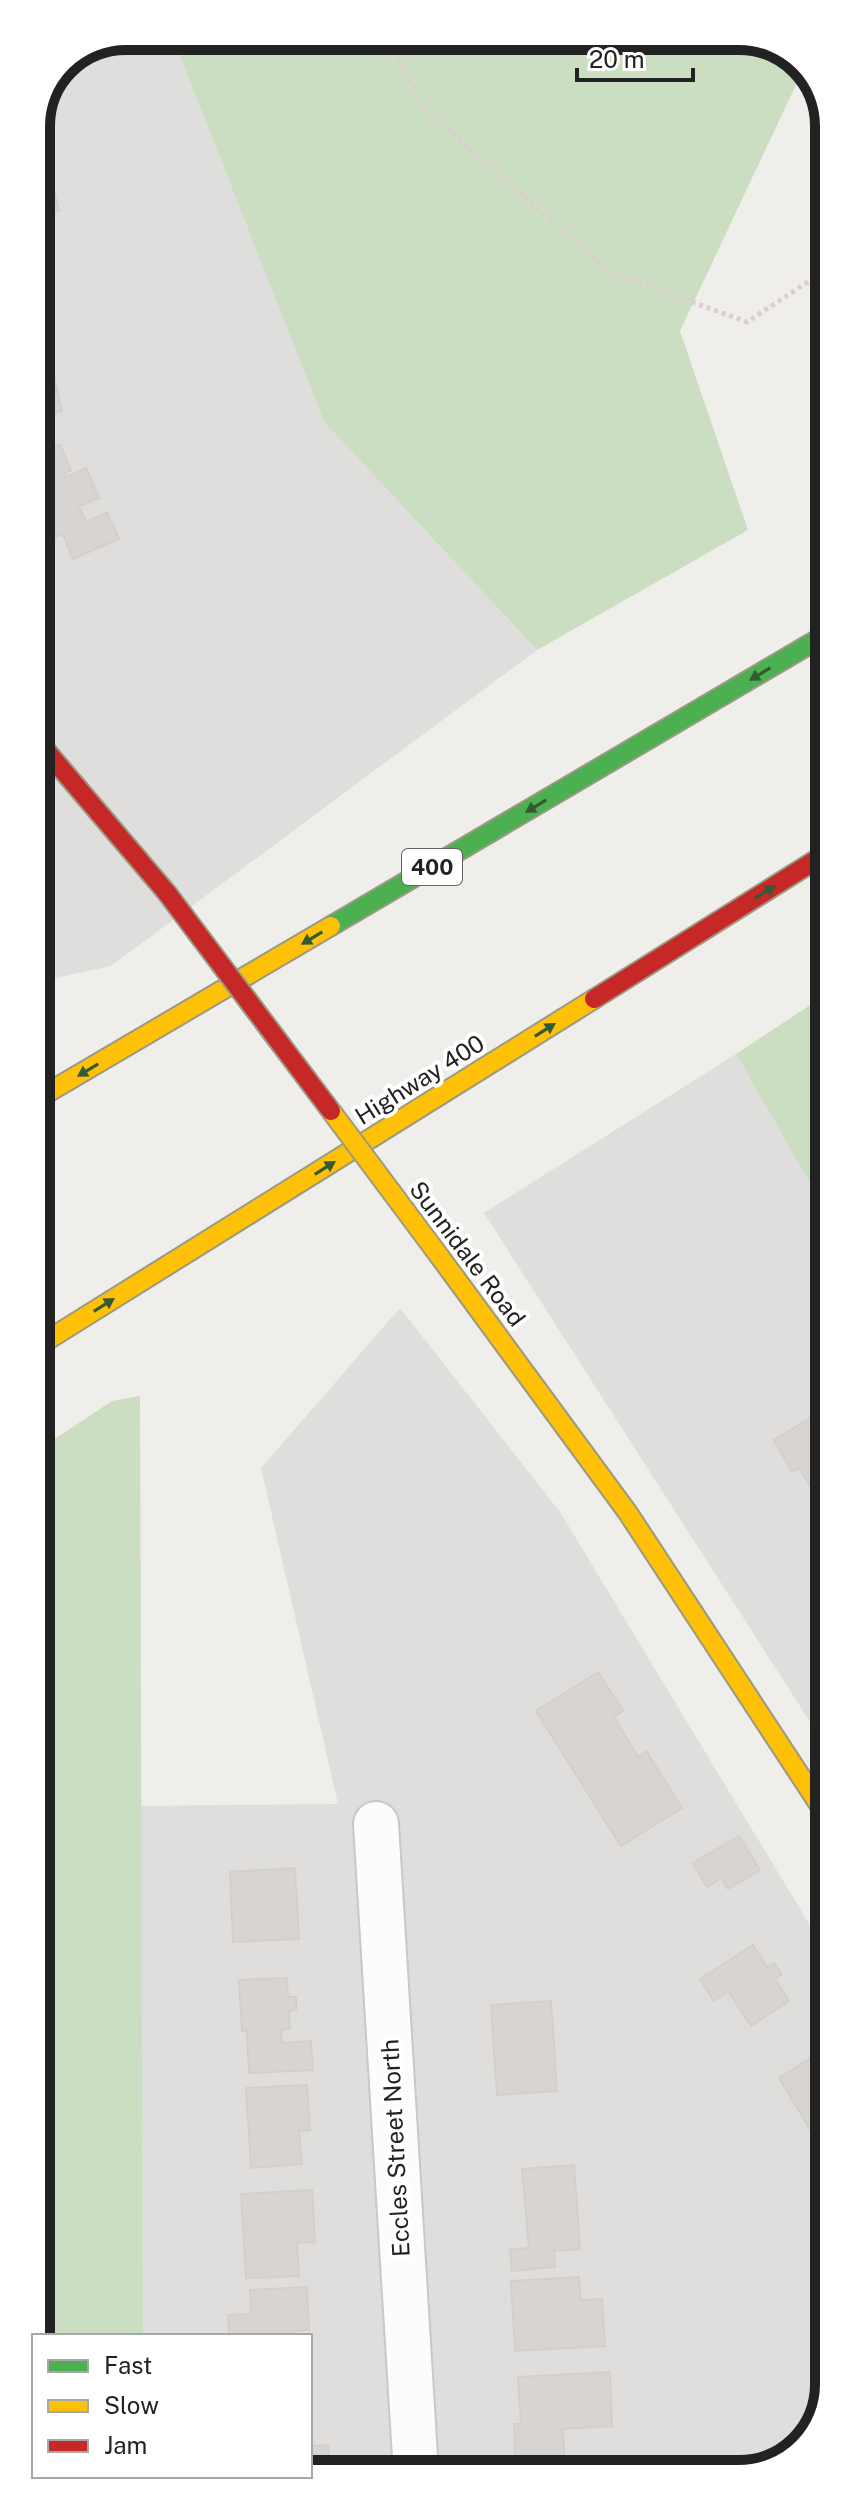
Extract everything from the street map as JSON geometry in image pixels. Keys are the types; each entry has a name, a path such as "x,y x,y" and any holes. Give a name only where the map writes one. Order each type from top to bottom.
{"main road":[{"name":"400","path":"50,1091 815,641"},
{"name":"Sunnidale Road","path":"50,755 167,893 628,1513 815,1798"},
{"name":"Highway 400","path":"50,1339 815,860"}],"street":[{"name":"Eccles Street North","path":"376,1824 415,2460"}],"path":[{"path":"394,50 423,108 612,273 747,322 815,277"}],"shaded area":[{"path":"178,50 324,422 537,650 111,966 50,979 51,112 56,97 72,72 97,56 112,51"},
{"path":"736,1054 815,1192 815,1730 484,1213"},
{"path":"400,1308 560,1512 815,1934 815,2384 805,2422 789,2441 772,2452 738,2460 312,2460 312,2334 143,2334 141,1806 338,1804 261,1468"}],"green space":[{"path":"178,50 744,50 777,60 799,79 680,331 748,530 537,650 324,422"},
{"path":"815,1002 815,1192 736,1054"},
{"path":"140,1396 143,2334 50,2334 50,1442 112,1401"}],"building":[{"path":"50,174 59,211 50,213"},
{"path":"50,359 62,411 50,414"},
{"path":"60,444 71,470 64,474 66,477 86,468 99,498 79,506 86,522 107,512 119,539 73,559 63,534 50,539 50,449"},
{"path":"815,1415 815,1491 799,1468 792,1472 774,1440"},
{"path":"598,1672 623,1711 614,1717 638,1757 646,1751 682,1808 621,1846 536,1711"},
{"path":"739,1836 760,1870 728,1889 721,1878 707,1887 693,1863"},
{"path":"295,1868 299,1939 233,1942 230,1872"},
{"path":"753,1945 767,1967 774,1963 782,1974 775,1979 789,2001 751,2026 728,1991 714,2001 700,1979"},
{"path":"287,1978 288,1997 296,1997 296,2010 289,2011 290,2029 281,2030 282,2043 311,2041 313,2070 249,2073 247,2031 242,2031 239,1980"},
{"path":"551,2001 557,2091 497,2095 491,2005"},
{"path":"815,2055 815,2137 779,2078"},
{"path":"307,2085 310,2130 299,2131 302,2164 251,2168 246,2088"},
{"path":"574,2165 580,2249 554,2251 555,2267 512,2271 510,2250 529,2248 522,2169"},
{"path":"312,2190 315,2242 297,2243 299,2276 246,2278 241,2194"},
{"path":"579,2277 581,2300 602,2299 605,2346 515,2351 511,2281"},
{"path":"307,2287 309,2330 293,2331 294,2334 229,2334 228,2315 251,2314 250,2290"},
{"path":"610,2372 612,2426 563,2429 565,2460 516,2460 514,2424 521,2424 518,2377"},
{"path":"328,2445 329,2460 312,2460 312,2446"}],"traffic: fast":[{"path":"331,926 815,641"}],"traffic: slow":[{"path":"50,1091 331,926"},
{"path":"50,1339 594,999"},
{"path":"331,1111 440,1257"},
{"path":"440,1257 628,1513 815,1798"}],"traffic: jam":[{"path":"50,755 167,893"},
{"path":"594,999 815,861"},
{"path":"167,893 331,1111"}]}
